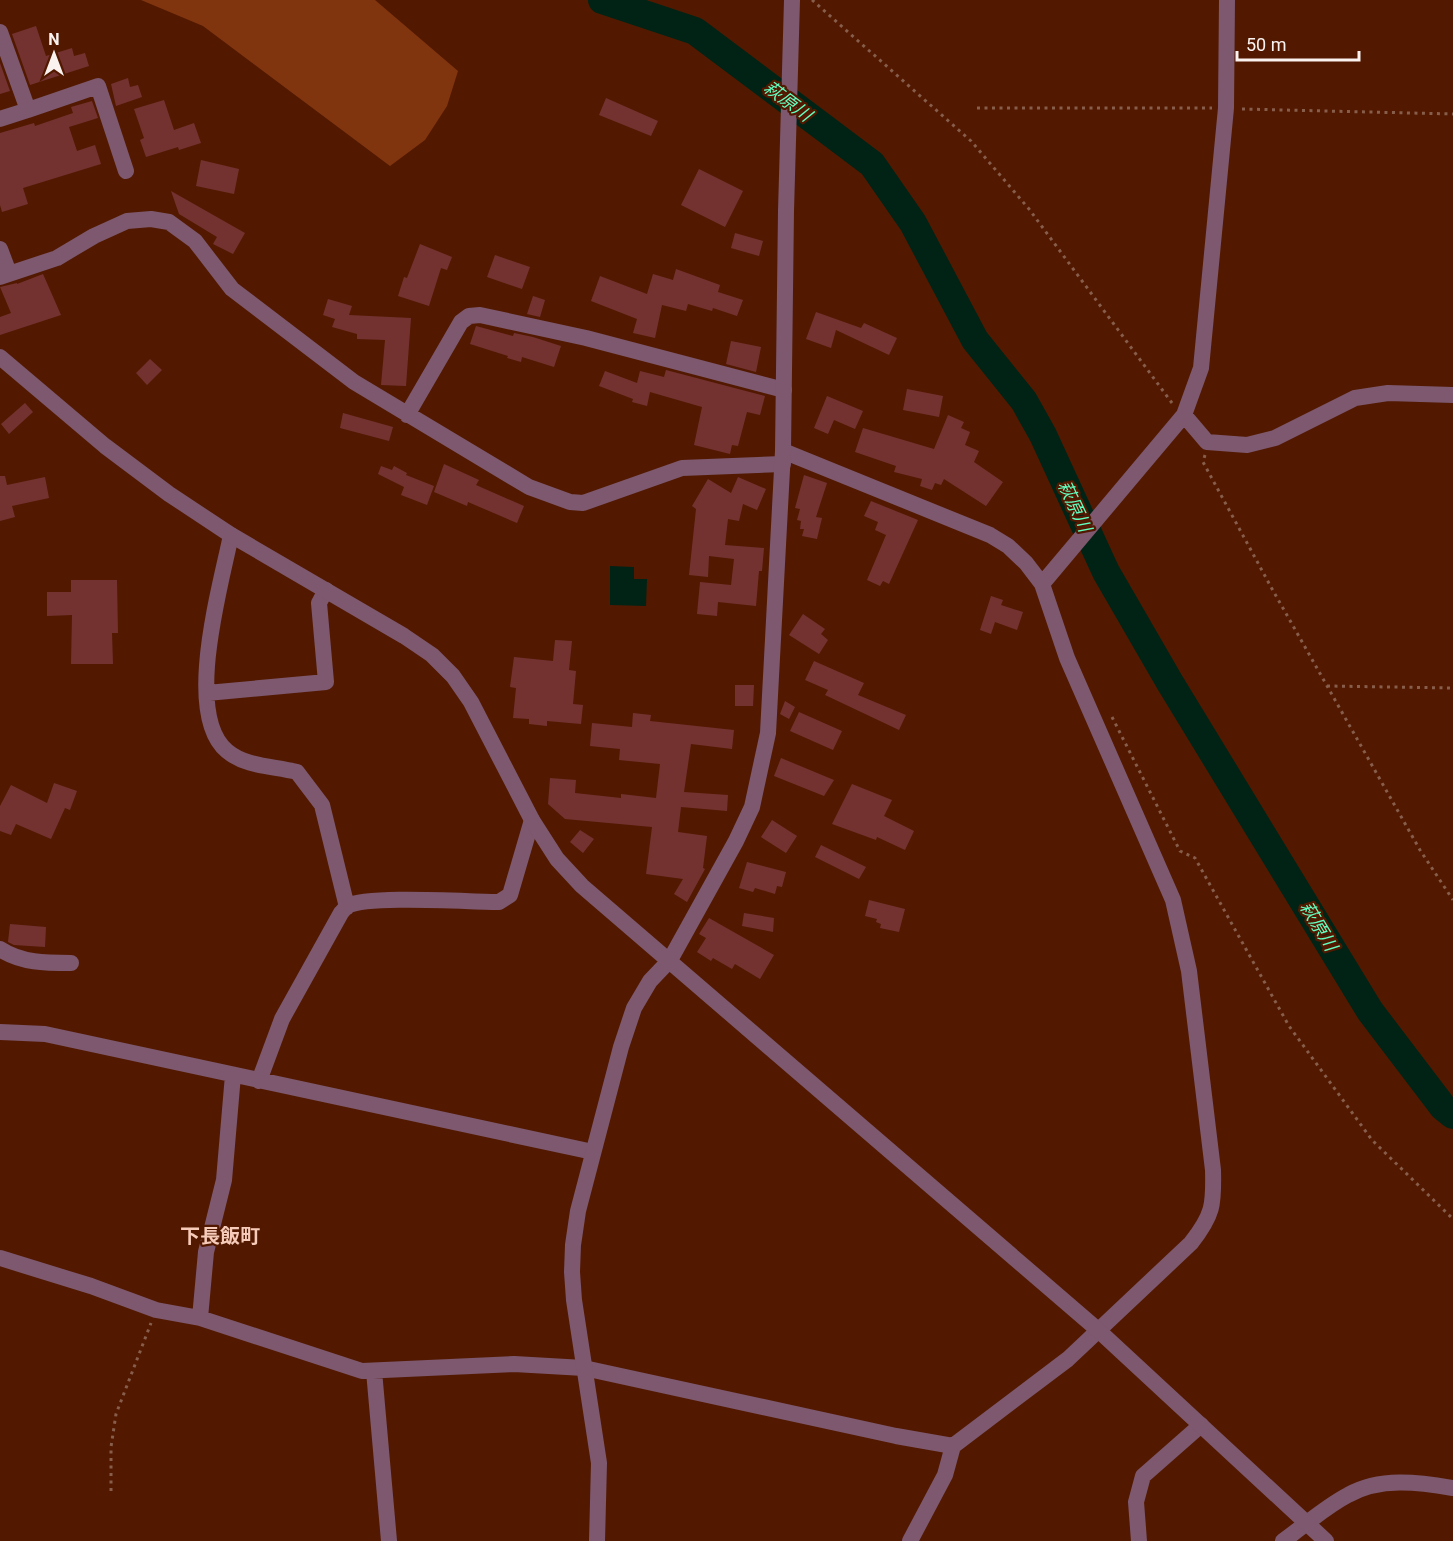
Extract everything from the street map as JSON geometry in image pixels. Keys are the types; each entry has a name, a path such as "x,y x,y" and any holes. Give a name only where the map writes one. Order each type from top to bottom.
{"street":[{"path":"597,1541 599,1463 574,1300 572,1254 578,1211 621,1047 634,1008 650,981 670,960 736,841 752,807 768,732 783,458 786,211 792,0"},
{"path":"1047,578 1180,419 1201,368 1209,305 1226,108 1227,0"},
{"path":"0,32 28,110"},
{"path":"0,119 98,86 126,171"},
{"path":"0,249 5,275 57,258 94,236 127,221 151,219 169,222 195,241 232,289 354,382 529,487 570,502 583,503 682,468 783,458 990,535 1008,546 1047,578 1067,658 1173,900 1189,971 1213,1170 1214,1202 1205,1225 1191,1242 1068,1359 953,1446 945,1475 909,1541"},
{"path":"407,415 461,322 469,316 480,315 585,338 784,390"},
{"path":"0,357 105,446 168,494 231,535 404,636 432,655 453,676 471,702 532,820 557,860 582,886 1098,1330 1326,1541"},
{"path":"1180,419 1207,442 1247,445 1275,438 1355,398 1388,393 1453,395"},
{"path":"231,535 207,654 209,715 215,738 227,751 240,759 256,765 297,772 314,792 322,805 347,907"},
{"path":"207,693 326,682 319,603 326,590"},
{"path":"259,1081 282,1019 341,913 347,907 388,901 499,902 510,895 532,820"},
{"path":"0,949 10,956 38,963 71,963"},
{"path":"0,1032 45,1034 593,1152"},
{"path":"200,1318 206,1252 224,1180 233,1075"},
{"path":"0,1258 91,1286 156,1310 200,1318 362,1371 514,1364 584,1368 896,1436 953,1446"},
{"path":"374,1371 389,1541"},
{"path":"1139,1541 1136,1502 1143,1476 1201,1425"},
{"path":"1283,1541 1348,1494 1379,1484 1406,1482 1453,1488"}],"path":[{"path":"812,0 971,141 1029,209 1180,419"},
{"path":"1207,442 1203,462 1420,850 1453,900"},
{"path":"1328,686 1453,688"},
{"path":"1112,716 1180,851 1195,858 1289,1026 1372,1140 1453,1219"},
{"path":"111,1491 111,1447 116,1414 156,1310"}],"shaded area":[{"path":"141,0 375,0 458,71 447,106 425,140 390,166 203,26"},
{"path":"610,566 634,567 634,579 647,579 646,606 610,605"}],"building":[{"path":"36,26 46,56 72,48 74,56 85,53 89,66 30,85 12,34"},
{"path":"0,63 10,91 0,94"},
{"path":"128,78 130,87 138,85 142,97 116,106 111,84"},
{"path":"606,98 658,121 651,136 599,115"},
{"path":"164,100 174,130 194,123 201,143 146,157 140,140 144,138 134,109"},
{"path":"92,101 98,118 69,127 77,151 95,145 101,164 23,188 28,204 2,212 0,205 0,133 34,123 35,126 73,113 71,107"},
{"path":"201,160 239,169 234,194 196,186"},
{"path":"699,169 743,191 725,227 681,205"},
{"path":"171,191 245,233 233,254 213,244 217,237 179,214"},
{"path":"735,233 763,241 759,256 731,248"},
{"path":"420,244 452,257 447,270 441,268 429,306 398,296 404,277 407,278"},
{"path":"495,255 530,267 522,289 487,277"},
{"path":"676,269 720,285 718,292 743,300 737,316 713,308 712,311 688,304 686,311 662,305 655,338 633,333 637,319 591,301 600,276 647,294 653,274 673,280"},
{"path":"43,274 61,315 0,335 0,317 11,313 0,287 17,284"},
{"path":"533,296 545,300 540,317 527,314"},
{"path":"328,299 352,306 349,315 411,318 406,386 381,385 385,340 357,339 357,334 332,327 335,319 323,315"},
{"path":"816,312 861,328 864,323 897,338 889,355 836,330 831,348 806,339"},
{"path":"476,326 513,336 514,333 533,337 561,346 554,367 522,357 521,362 470,344"},
{"path":"731,341 761,347 756,372 726,364"},
{"path":"150,359 162,370 147,385 136,373"},
{"path":"666,370 765,396 760,415 747,412 738,446 732,445 730,454 694,445 702,407 650,392 647,406 632,402 633,399 599,386 605,371 637,383 640,371 664,377"},
{"path":"907,389 943,396 939,417 903,410"},
{"path":"827,396 863,411 855,429 834,420 828,434 814,428"},
{"path":"25,403 33,412 9,434 1,424"},
{"path":"343,413 393,427 389,441 340,428"},
{"path":"948,415 964,422 961,428 970,432 965,445 979,451 974,462 1003,482 986,506 944,479 941,485 935,483 932,490 920,486 922,479 894,472 896,466 855,452 863,428 934,449"},
{"path":"444,464 479,480 476,485 524,506 517,523 468,502 467,506 434,492"},
{"path":"381,466 392,470 394,466 407,473 406,475 434,486 427,505 401,495 404,487 378,474"},
{"path":"804,475 827,483 816,517 822,518 817,539 802,536 804,529 800,529 801,521 797,520 800,509 795,508"},
{"path":"0,476 5,476 7,485 45,477 49,498 12,506 15,517 0,521"},
{"path":"738,477 766,489 757,510 743,504 739,521 728,519 725,545 764,548 762,571 759,571 756,606 718,602 717,616 697,614 700,582 731,585 734,559 709,556 708,577 689,575 696,509 692,506 708,479 731,493"},
{"path":"871,501 918,520 889,584 883,581 880,586 867,580 886,535 875,530 878,522 864,516"},
{"path":"71,580 117,580 118,633 112,633 113,664 71,664 72,615 47,616 47,592 71,592"},
{"path":"991,596 1003,600 1001,605 1023,612 1017,630 995,622 991,634 980,630"},
{"path":"803,614 825,629 821,634 828,640 819,654 789,635"},
{"path":"555,640 572,641 569,670 576,671 573,704 583,705 581,724 547,721 547,726 529,724 529,719 513,718 516,688 510,687 514,657 553,661"},
{"path":"814,661 864,683 858,695 906,715 899,730 825,695 828,690 805,680"},
{"path":"735,685 754,685 753,706 735,706"},
{"path":"785,701 795,707 789,719 780,714"},
{"path":"799,712 842,731 833,750 790,731"},
{"path":"633,713 651,715 650,721 734,730 732,749 691,744 684,792 728,795 727,811 681,807 678,832 707,836 703,868 705,869 687,902 674,894 683,879 646,874 652,827 565,819 548,804 550,778 576,780 575,793 621,798 621,794 656,798 660,764 619,760 620,749 590,746 592,723 632,727"},
{"path":"781,758 834,780 824,796 774,776"},
{"path":"54,783 77,791 70,810 65,808 51,839 16,824 11,835 0,831 0,806 11,785 47,803"},
{"path":"852,784 892,800 884,816 914,831 905,850 877,837 876,840 832,824"},
{"path":"772,820 797,836 786,853 761,837"},
{"path":"580,830 594,839 583,853 570,842"},
{"path":"821,845 866,867 859,879 815,857"},
{"path":"747,862 786,872 782,887 777,886 775,894 755,888 753,892 739,888"},
{"path":"869,900 905,909 899,932 880,928 881,924 876,922 877,919 865,916"},
{"path":"744,913 774,918 773,932 742,926"},
{"path":"709,918 774,955 760,979 735,964 732,969 713,958 711,961 697,952 706,938 699,934"},
{"path":"10,924 46,927 45,947 14,945 8,942"}],"waterway":[{"name":"萩原川","path":"602,0 695,31 872,164 913,223 975,340 1024,401 1043,435 1106,572 1169,681 1370,1011 1443,1107 1453,1115"}],"district":[{"name":"下長飯町","path":"220,1236"}]}
